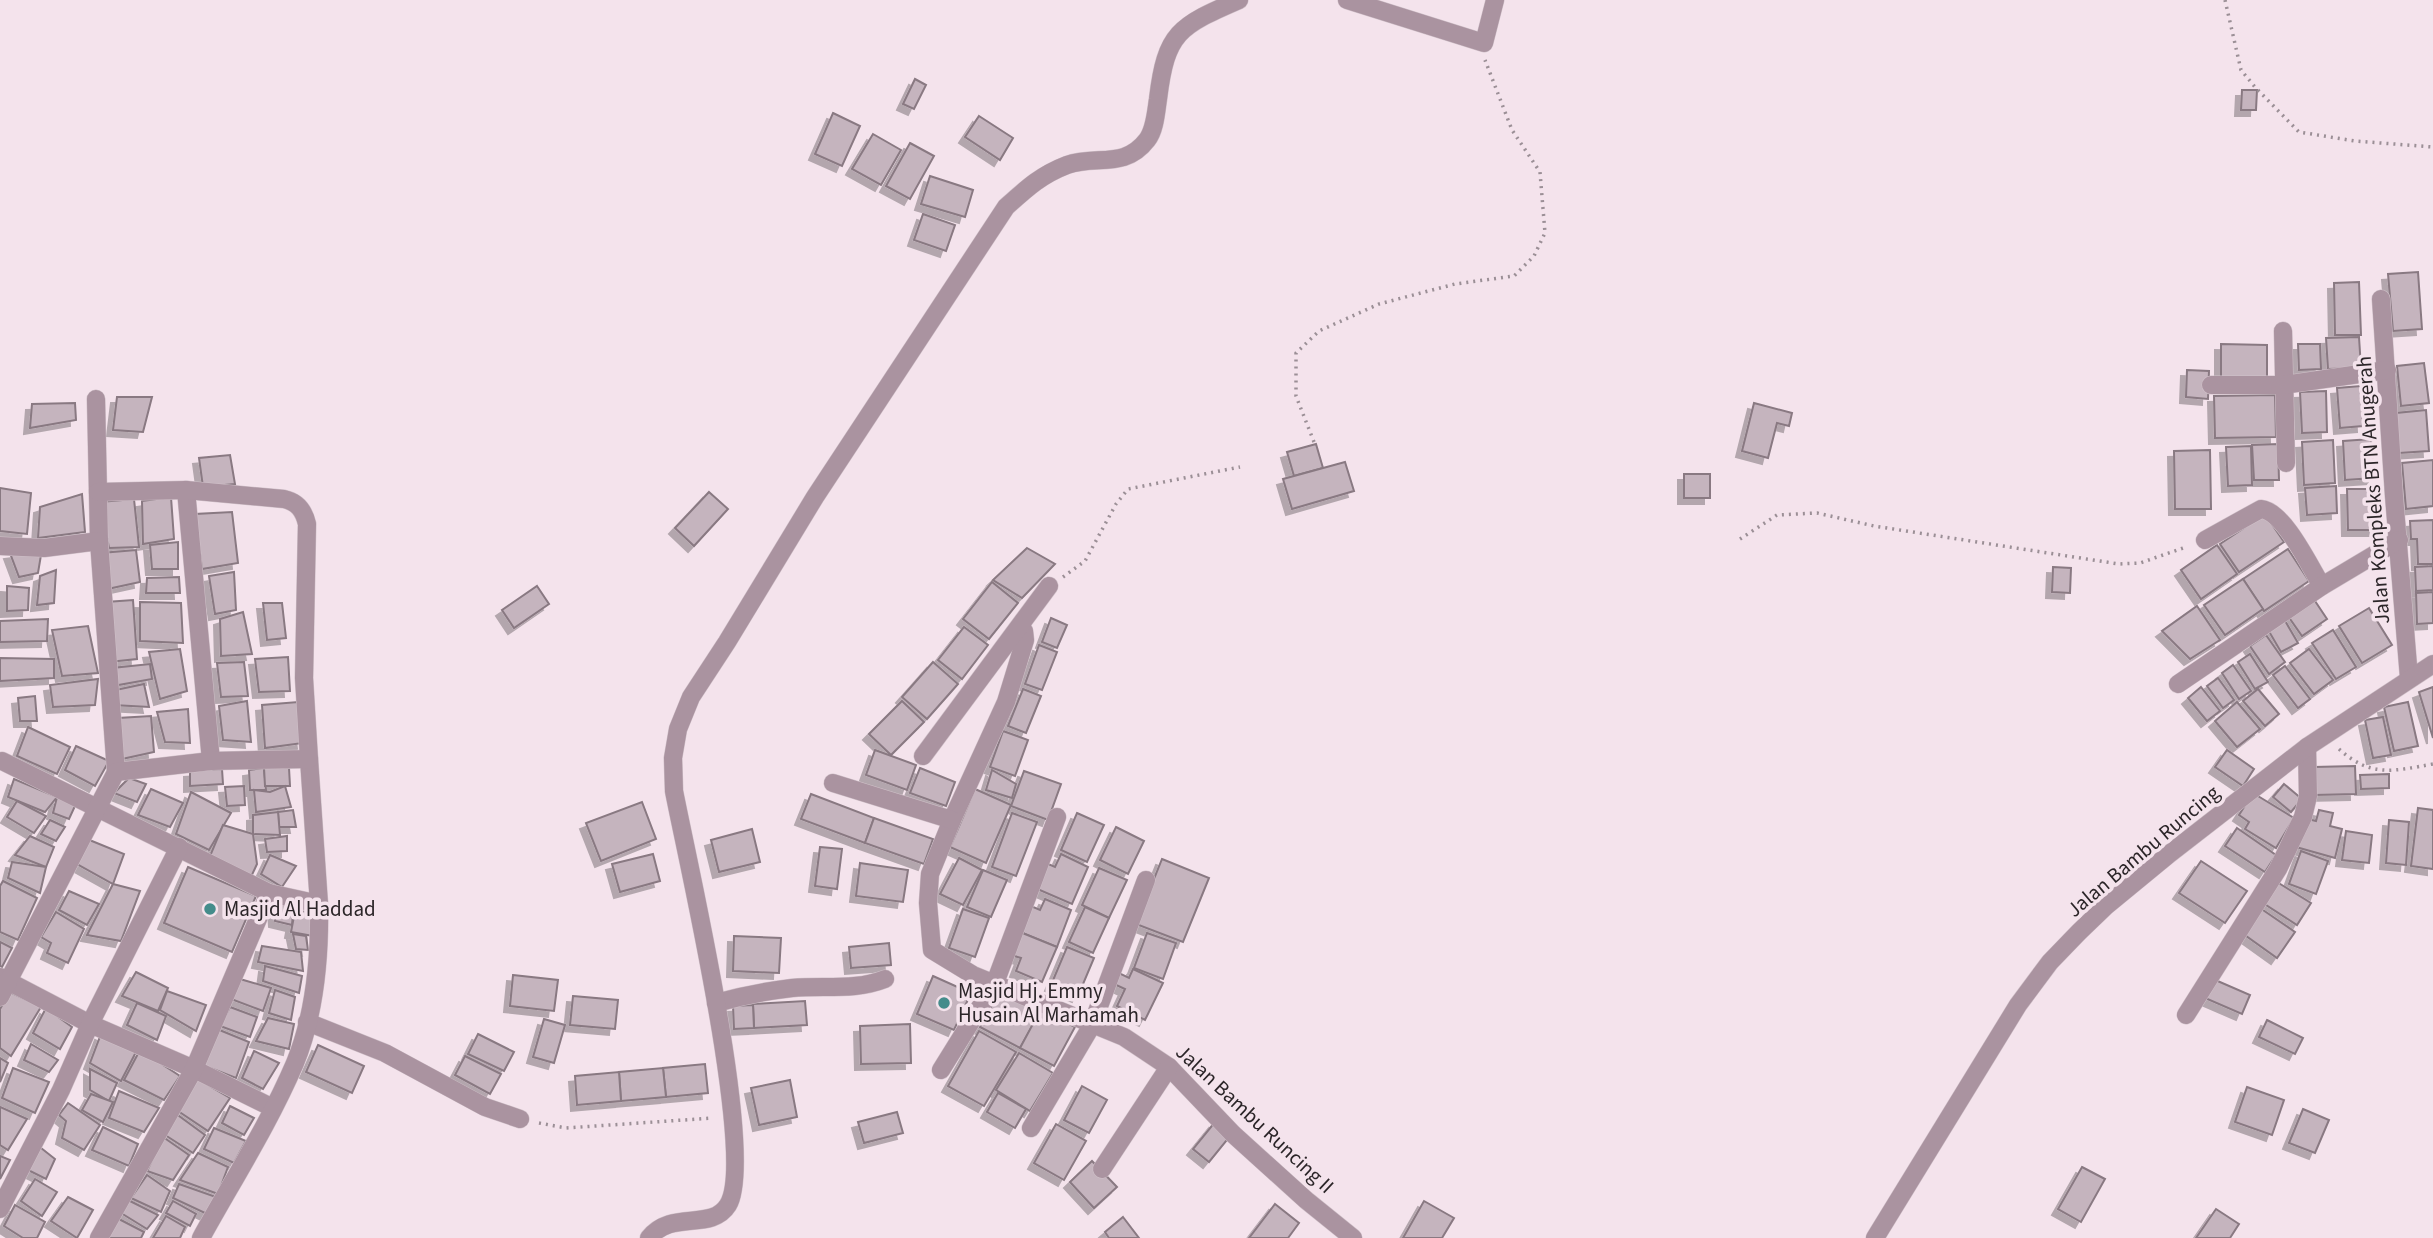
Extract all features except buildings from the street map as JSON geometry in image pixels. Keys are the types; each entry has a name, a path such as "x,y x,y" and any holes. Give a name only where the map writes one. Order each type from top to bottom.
{"street":[{"path":"649,1238 665,1224 719,1215 734,1192 732,1117 716,1003 674,791 674,749 678,729 691,696 816,497 1006,207 1035,180 1070,163 1115,160 1133,154 1149,139 1156,116 1161,72 1168,48 1181,29 1208,13 1239,0"},
{"path":"1347,0 1484,43 1495,0"},
{"name":"Jalan Kompleks BTN Anugerah","path":"2381,299 2409,678"},
{"path":"2283,331 2286,463"},
{"path":"2211,385 2284,385 2387,370"},
{"path":"0,998 4,979 116,772 99,541 96,398"},
{"path":"98,492 186,490 284,499 297,503 307,524 304,678 320,937 307,1022 296,1061 201,1238"},
{"path":"186,490 211,761"},
{"path":"2205,540 2261,509 2267,509 2280,519 2322,586"},
{"path":"2178,684 2322,586 2399,540"},
{"path":"0,546 44,548 99,541"},
{"path":"923,756 1049,586"},
{"path":"833,783 952,820 1006,702 1025,640 1020,626"},
{"name":"Jalan Bambu Runcing","path":"1875,1238 2018,1005 2050,962 2106,906 2168,855 2307,747 2433,664"},
{"path":"2186,1015 2278,869 2303,817 2308,796 2307,747"},
{"path":"116,772 211,761 309,759"},
{"path":"2,761 269,893 319,904"},
{"path":"942,1070 995,983 1057,817"},
{"name":"Jalan Bambu Runcing II","path":"952,820 930,873 928,903 932,950 973,975 1124,1037 1169,1067 1233,1134 1353,1238"},
{"path":"0,1209 61,1090 90,1024 178,847"},
{"path":"1031,1128 1092,1025 1146,880"},
{"path":"99,1238 194,1069 269,893"},
{"path":"4,979 90,1024 194,1069 273,1108"},
{"path":"716,1003 754,993 794,988 848,988 871,985 885,979"},
{"path":"307,1022 385,1053 485,1107 520,1119"},
{"path":"1102,1169 1169,1067"}],"path":[{"path":"2225,0 2241,70 2300,132 2355,141 2433,146"},
{"path":"1314,442 1296,397 1296,353 1319,331 1379,304 1455,284 1514,276 1534,256 1545,233 1540,172 1512,131 1485,60 1484,43"},
{"path":"1049,586 1085,561 1116,504 1128,489 1240,467"},
{"path":"1740,539 1777,515 1817,513 1874,526 2119,564 2140,563 2205,540"},
{"path":"2325,735 2342,752 2375,771 2399,771 2433,764"},
{"path":"520,1119 566,1128 732,1117"}],"place":[{"name":"Masjid Al Haddad","path":"210,909"},
{"name":"Masjid Hj. Emmy Husain Al Marhamah","path":"944,1003"}]}
